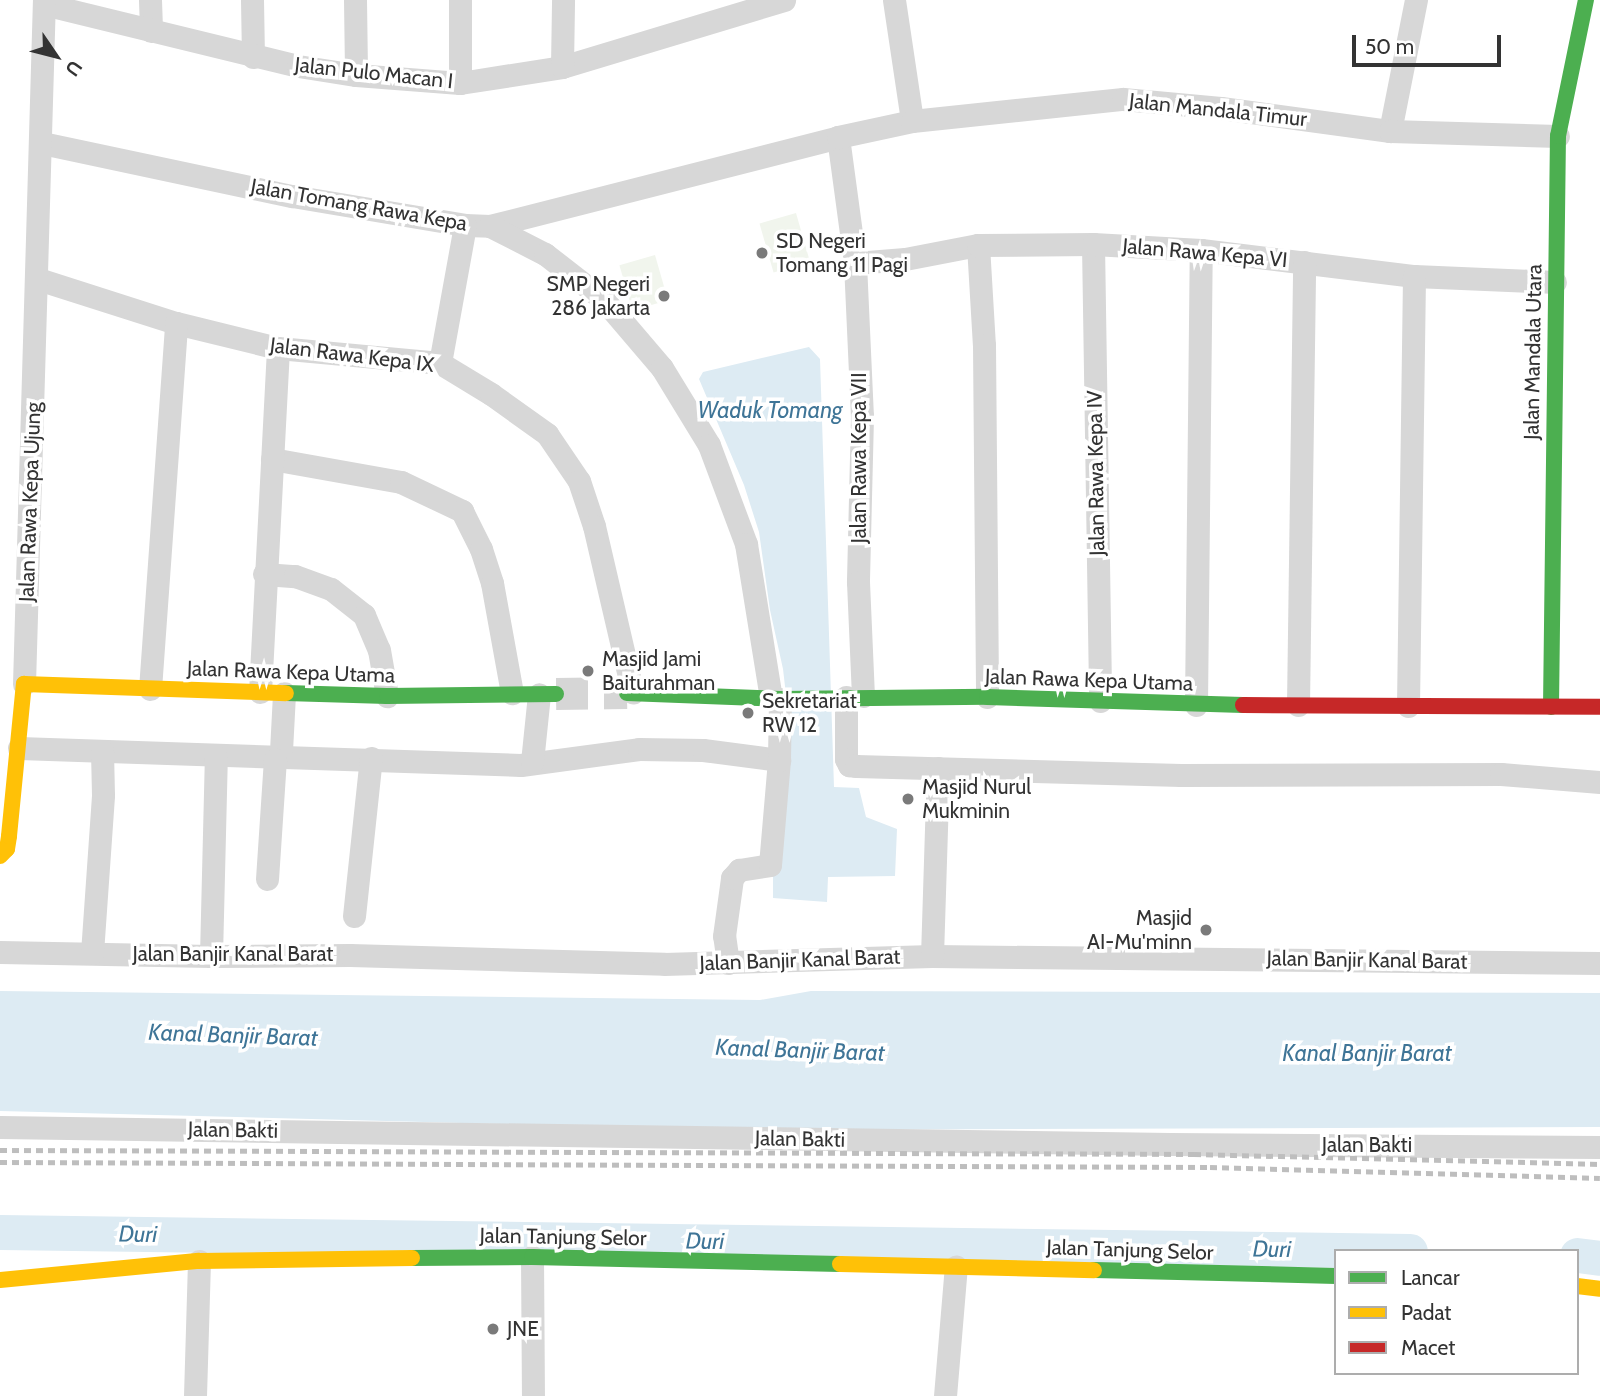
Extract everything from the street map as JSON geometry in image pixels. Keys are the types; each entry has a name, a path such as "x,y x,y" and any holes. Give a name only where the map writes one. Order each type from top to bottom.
{"street":[{"path":"150,0 151,31"},
{"path":"253,0 253,57"},
{"path":"355,0 356,75"},
{"path":"460,0 460,83"},
{"path":"562,67 563,0"},
{"name":"Jalan Pulo Macan I","path":"44,2 253,57 356,75 460,83 562,67 754,5 784,0"},
{"path":"894,0 912,121"},
{"path":"1390,131 1416,0"},
{"name":"Jalan Mandala Utara","path":"1550,707 1558,136 1586,0"},
{"name":"Jalan Rawa Kepa Ujung","path":"0,856 7,849 9,836 24,684 42,143 44,2"},
{"name":"Jalan Mandala Timur","path":"838,136 912,121 1123,99 1222,108 1390,131 1558,136"},
{"name":"Jalan Tomang Rawa Kepa","path":"42,143 292,196 466,225 489,226 838,136"},
{"name":"Jalan Rawa Kepa VII","path":"838,136 855,263 862,416 858,582 846,760 849,765 938,768"},
{"path":"440,363 466,225"},
{"path":"489,226 545,254 604,300 662,368 709,445 746,544 778,698 779,761 770,865 739,870 732,878 724,936 728,963"},
{"name":"Jalan Rawa Kepa VI","path":"855,263 905,259 978,245 1093,244 1201,250 1414,276 1555,282"},
{"name":"Jalan Rawa Kepa IV","path":"1093,244 1100,701"},
{"path":"978,245 984,345 987,697"},
{"path":"1196,705 1201,250"},
{"path":"1298,705 1304,262"},
{"path":"1408,706 1414,276"},
{"name":"Jalan Rawa Kepa IX","path":"38,279 176,323 278,348 440,363 491,394 547,435 579,481 597,539 630,693"},
{"path":"150,689 176,323"},
{"path":"260,692 264,573 278,348"},
{"path":"272,459 401,482 462,511 481,549 492,583 512,693"},
{"path":"264,573 295,576 331,589 364,615 379,650 387,696"},
{"name":"Jalan Rawa Kepa Utama","path":"24,684 387,696 548,694"},
{"path":"267,880 284,693"},
{"name":"Jalan Rawa Kepa Utama","path":"630,693 778,698 987,697 1196,705 1600,707"},
{"path":"532,762 548,694"},
{"path":"19,748 216,757 278,755 521,765 639,749 703,750 779,761"},
{"path":"92,953 103,796 102,751"},
{"path":"211,956 216,757"},
{"path":"354,916 372,758"},
{"path":"932,956 938,768 1181,775 1501,774 1600,782"},
{"name":"Jalan Banjir Kanal Barat","path":"0,953 350,955 626,964 932,956 1600,963"},
{"name":"Jalan Bakti","path":"0,1127 1170,1144 1600,1147"},
{"path":"532,1256 533,1396"},
{"name":"Jalan Tanjung Selor","path":"0,1280 199,1261 532,1256 1334,1276"},
{"path":"195,1396 199,1261"},
{"path":"945,1396 956,1266"},
{"path":"1579,1286 1600,1289"}],"shaded area":[{"path":"796,213 810,262 774,272 759,223"},
{"path":"655,255 668,300 632,310 619,265"}],"water":[{"name":"Waduk Tomang","path":"809,347 820,359 834,787 859,788 866,817 897,829 895,876 828,877 827,902 773,898 773,869 789,721 783,669 770,610 759,532 744,485 699,379 703,372"},
{"name":"Kanal Banjir Barat","path":"0,991 760,1000 811,991 1600,993 1600,1127 736,1130 0,1111"}],"waterway":[{"name":"Duri","path":"0,1232 1334,1250"},
{"name":"Duri","path":"1579,1255 1600,1258"}],"tunnel":[{"path":"556,694 627,693"}],"railway":[{"path":"0,1150 1194,1154 1600,1164"},
{"path":"0,1162 1210,1167 1600,1178"}],"traffic: fast":[{"path":"1551,707 1558,136 1586,0"},
{"path":"286,693 387,696 556,694"},
{"path":"627,693 780,699 987,697 1243,705"},
{"path":"412,1258 532,1257 840,1264"},
{"path":"1094,1270 1334,1276"}],"traffic: slow":[{"path":"0,856 7,849 9,836 24,684 286,693"},
{"path":"0,1280 199,1261 412,1258"},
{"path":"840,1264 1094,1270"},
{"path":"1579,1286 1600,1289"}],"traffic: jam":[{"path":"1243,705 1600,707"}],"place":[{"name":"SD Negeri Tomang 11 Pagi","path":"762,253"},
{"name":"SMP Negeri 286 Jakarta","path":"664,296"},
{"name":"Masjid Jami Baiturahman","path":"588,671"},
{"name":"Sekretariat RW 12","path":"748,713"},
{"name":"Masjid Nurul Mukminin","path":"908,799"},
{"name":"Masjid AI-Mu'minn","path":"1206,930"},
{"name":"JNE","path":"493,1329"}]}
